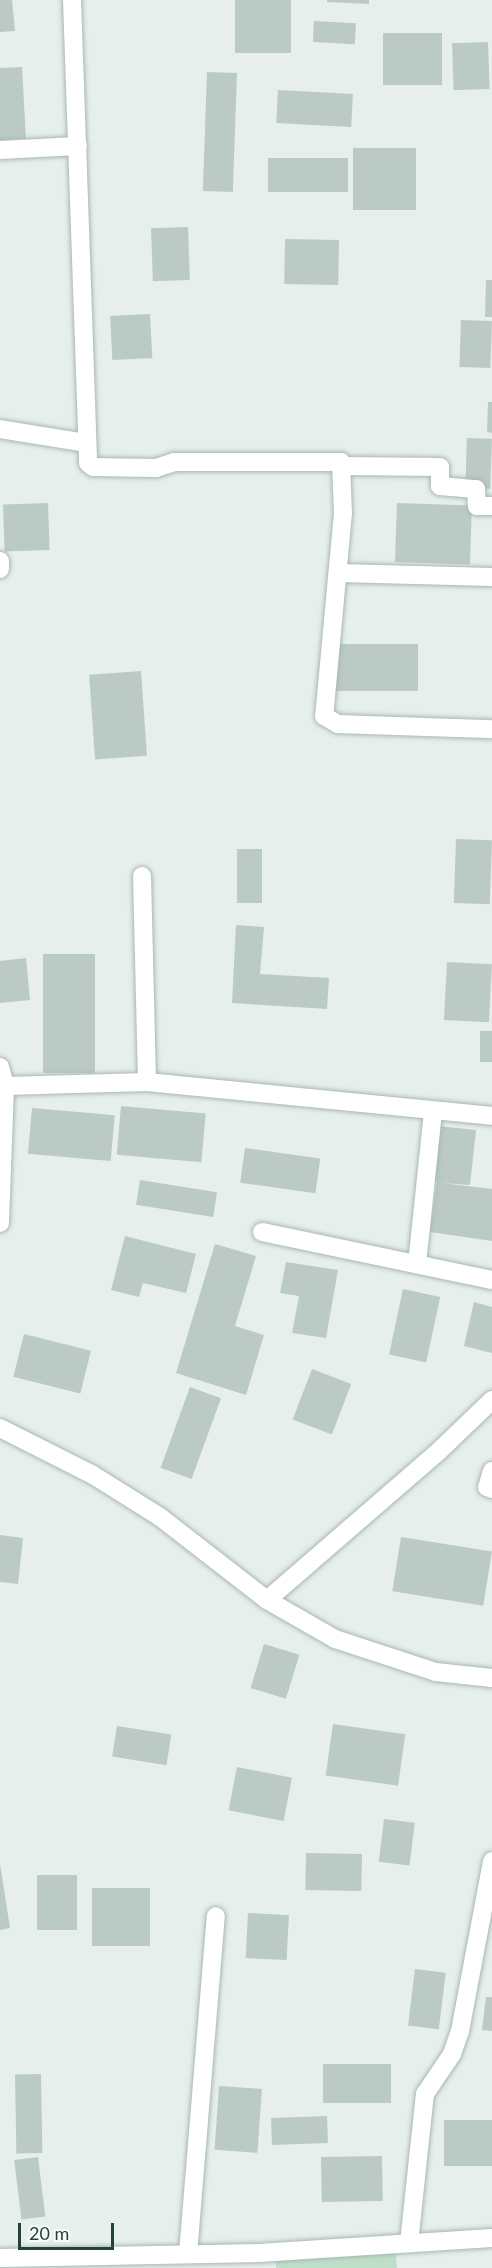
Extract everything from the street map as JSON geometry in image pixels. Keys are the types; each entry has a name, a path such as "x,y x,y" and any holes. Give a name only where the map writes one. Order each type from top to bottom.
{"street":[{"path":"72,0 88,463 93,467 339,460 342,466 338,573 324,716 338,724 492,729"},
{"path":"0,150 78,146"},
{"path":"0,429 86,443"},
{"path":"342,466 440,467 440,486 476,489 477,506 492,506"},
{"path":"0,561 0,569"},
{"path":"338,573 492,577"},
{"path":"142,876 147,1082"},
{"path":"0,1067 5,1086 0,1223"},
{"path":"5,1086 147,1082 492,1116"},
{"path":"417,1264 433,1111"},
{"path":"262,1232 492,1280"},
{"path":"267,1600 439,1451 492,1400"},
{"path":"0,1428 93,1475 159,1517 267,1600 335,1639 436,1672 492,1678"},
{"path":"492,1471 487,1487 492,1489"},
{"path":"409,2244 425,2094 452,2054 460,2031 492,1861"},
{"path":"188,2254 216,1916"},
{"path":"0,2258 188,2254 258,2260 492,2238"}],"green space":[{"path":"395,2244 397,2268 276,2268 276,2252"}],"building":[{"path":"0,0 12,0 15,31 0,32"},
{"path":"235,0 291,0 291,53 235,53"},
{"path":"327,0 369,0 369,4 327,2"},
{"path":"314,21 356,23 355,44 313,42"},
{"path":"383,33 442,33 442,85 383,85"},
{"path":"488,42 490,89 454,90 452,43"},
{"path":"22,67 26,139 0,140 0,68"},
{"path":"207,72 237,73 233,192 203,191"},
{"path":"278,90 353,94 351,127 276,123"},
{"path":"353,148 416,148 416,210 353,210"},
{"path":"268,158 348,158 348,192 268,192"},
{"path":"188,227 190,280 153,281 151,228"},
{"path":"285,239 339,240 338,285 284,284"},
{"path":"486,280 492,280 492,317 485,317"},
{"path":"150,314 152,358 112,360 110,316"},
{"path":"461,320 492,321 490,368 459,367"},
{"path":"488,402 492,402 492,433 487,432"},
{"path":"467,438 492,439 490,489 465,488"},
{"path":"48,503 50,550 5,552 3,505"},
{"path":"397,503 472,506 470,565 395,562"},
{"path":"333,644 418,644 418,691 333,691"},
{"path":"141,671 147,756 95,759 89,675"},
{"path":"456,839 492,840 490,904 454,903"},
{"path":"237,849 262,849 262,903 237,903"},
{"path":"236,925 264,927 260,974 329,978 327,1009 232,1003"},
{"path":"43,954 95,954 95,1073 43,1073"},
{"path":"26,958 30,1000 0,1003 0,961"},
{"path":"447,962 492,964 489,1022 444,1020"},
{"path":"480,1031 492,1031 492,1062 480,1062"},
{"path":"121,1106 206,1113 201,1162 117,1155"},
{"path":"32,1108 115,1115 111,1161 28,1154"},
{"path":"438,1126 476,1130 470,1185 442,1183 492,1189 492,1241 430,1232 437,1181 431,1181"},
{"path":"245,1148 320,1159 315,1193 240,1183"},
{"path":"140,1180 217,1192 213,1217 136,1205"},
{"path":"125,1236 196,1254 186,1293 143,1283 139,1297 111,1290"},
{"path":"215,1244 256,1256 235,1326 264,1335 246,1395 176,1373"},
{"path":"286,1262 338,1270 326,1338 292,1333 299,1296 280,1293"},
{"path":"403,1289 440,1297 426,1362 389,1355"},
{"path":"474,1302 492,1307 492,1353 464,1346"},
{"path":"24,1334 91,1351 80,1393 13,1377"},
{"path":"312,1369 351,1384 332,1434 293,1419"},
{"path":"190,1387 221,1398 192,1479 161,1468"},
{"path":"0,1535 23,1538 18,1584 0,1582"},
{"path":"401,1537 492,1551 483,1606 392,1591"},
{"path":"264,1644 299,1655 286,1699 251,1688"},
{"path":"333,1724 405,1734 398,1786 326,1775"},
{"path":"117,1726 171,1735 166,1765 112,1757"},
{"path":"237,1767 292,1778 284,1821 229,1810"},
{"path":"384,1819 415,1823 410,1865 379,1862"},
{"path":"306,1853 362,1854 361,1891 305,1890"},
{"path":"0,1864 10,1928 0,1930"},
{"path":"37,1875 77,1875 77,1930 37,1930"},
{"path":"92,1888 150,1888 150,1946 92,1946"},
{"path":"248,1913 289,1915 287,1960 246,1958"},
{"path":"415,1969 446,1973 439,2029 408,2026"},
{"path":"486,1997 492,1997 492,2031 482,2030"},
{"path":"323,2064 391,2064 391,2103 323,2103"},
{"path":"15,2074 41,2074 42,2153 16,2153"},
{"path":"219,2086 262,2089 257,2153 215,2150"},
{"path":"327,2116 328,2143 272,2145 271,2118"},
{"path":"444,2120 492,2120 492,2166 444,2166"},
{"path":"382,2156 383,2201 322,2202 321,2157"},
{"path":"38,2157 45,2217 21,2219 14,2160"}]}
